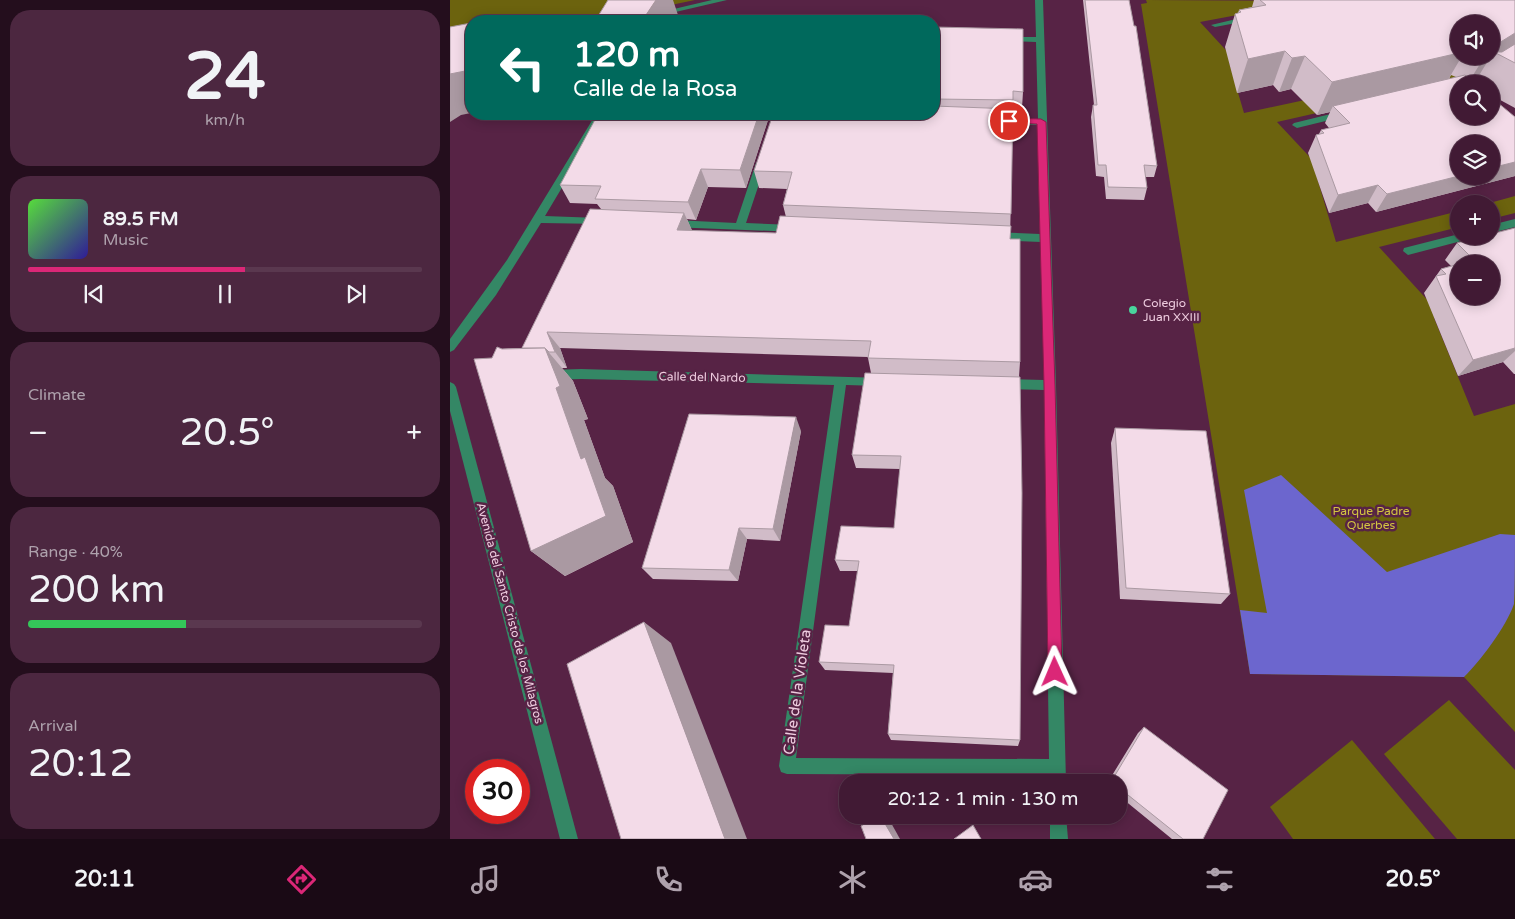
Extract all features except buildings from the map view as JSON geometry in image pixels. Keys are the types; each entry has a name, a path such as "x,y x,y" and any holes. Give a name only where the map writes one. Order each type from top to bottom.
{"street":[{"path":"654,15 723,0"},
{"path":"1039,0 1044,238 1050,385 1057,774"},
{"path":"1215,25 1254,17"},
{"path":"1000,39 1040,40"},
{"path":"1297,125 1354,112"},
{"path":"450,347 496,286 597,120"},
{"path":"990,120 1041,122"},
{"path":"740,227 765,152"},
{"path":"536,220 584,226 606,222"},
{"path":"1500,227 1515,223"},
{"path":"663,224 809,229"},
{"path":"979,235 1044,238"},
{"path":"1408,251 1450,240"},
{"name":"Calle del Nardo","path":"542,376 581,374 890,382"},
{"name":"Calle de la Violeta","path":"841,380 787,766 1027,774"},
{"path":"990,384 1050,385"},
{"name":"Avenida del Santo Cristo de los Milagros","path":"450,387 569,839"},
{"path":"1058,824 1059,839"}],"green space":[{"path":"450,0 695,0 623,15 465,15 465,51 450,55"},
{"name":"Parque Padre Querbes","path":"1146,0 1311,1 1200,22 1235,60 1229,62 1244,113 1398,80 1370,32 1453,75 1450,75 1450,83 1277,122 1321,169 1315,171 1336,242 1450,213 1450,229 1379,247 1442,316 1434,318 1474,416 1515,404 1515,732 1464,677 1250,674 1141,4 1147,3"},
{"path":"1515,196 1515,213 1500,217 1500,200"},
{"path":"1449,700 1515,770 1515,839 1457,839 1384,754"},
{"path":"1352,740 1435,839 1293,839 1270,807"}],"shaded area":[{"path":"1281,475 1387,572 1500,534 1515,535 1514,604 1492,643 1464,677 1250,674 1240,610 1267,613 1244,490"}],"place":[{"name":"Colegio Juan XXIII","path":"1133,310"}],"route":[{"path":"1009,121 1041,122 1050,385 1055,672"}]}
